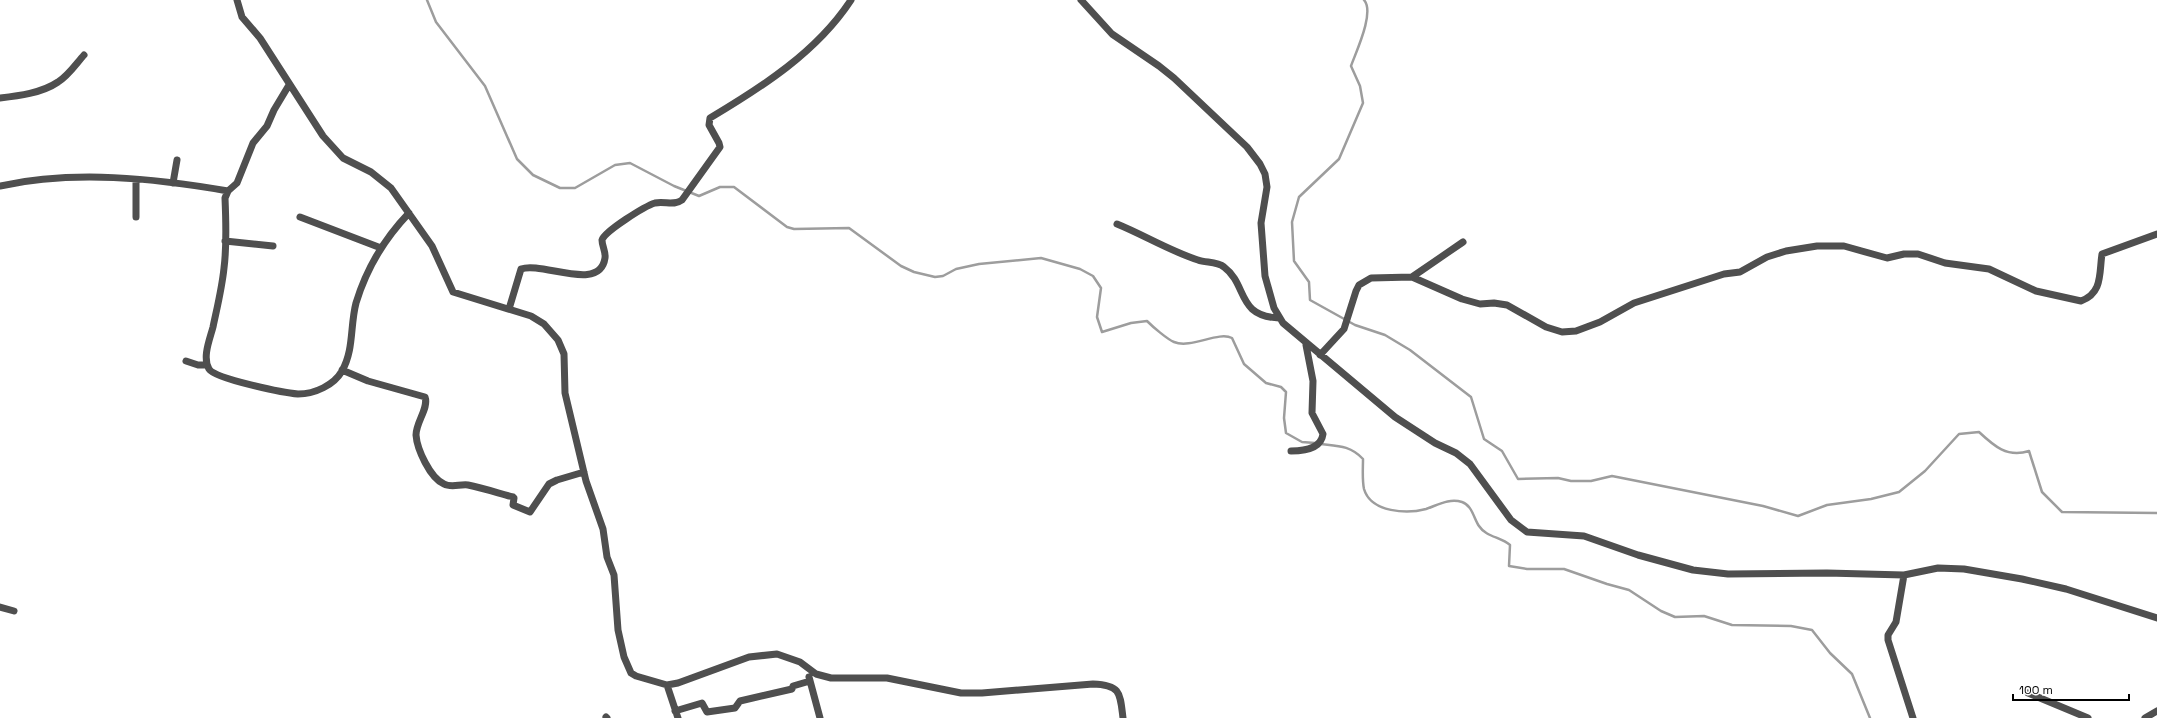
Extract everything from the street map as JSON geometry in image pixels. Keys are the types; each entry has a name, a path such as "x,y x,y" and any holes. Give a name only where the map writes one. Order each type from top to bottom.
{"street":[{"path":"238,0 242,17 260,38 289,85 336,153 379,178 391,188 432,246 453,292 509,308 544,324 562,347 565,364 565,392 584,472 603,529 607,557 614,575 618,630 628,667 636,676 667,685 678,683 706,671 760,655 782,655 800,662 816,674 831,678 887,678 971,694 1093,684 1107,685 1114,687 1118,692 1123,718"},
{"path":"509,308 521,269 535,268 590,275 599,270 605,260 602,240 608,232 651,205 678,203 692,189 720,147 719,142 709,125 710,118 797,60 842,15 851,0"},
{"path":"1081,0 1112,34 1174,78 1247,147 1260,164 1265,174 1267,187 1261,223 1264,270 1269,294 1279,318 1306,345 1395,417 1435,443 1456,453 1470,464 1511,520 1527,532 1584,536 1638,555 1693,570 1728,574 1904,574 1946,568 2008,576 2066,589 2157,618"},
{"path":"0,98 18,95 51,86 65,76 84,55"},
{"path":"289,85 274,110 267,126 252,143 237,183 228,191 225,198 224,268 207,350 207,365 211,372 229,379 264,388 298,394 326,386 335,381 342,370 350,347 356,304 381,248 391,232 409,213"},
{"path":"173,183 177,160"},
{"path":"0,186 57,178 136,180 173,183 228,191"},
{"path":"136,180 136,216"},
{"path":"300,216 381,248"},
{"path":"1117,224 1199,260 1221,264 1229,271 1243,299 1252,308 1262,316 1279,318"},
{"path":"1320,355 1344,329 1356,291 1365,281 1371,278 1412,277 1462,299 1480,304 1494,303 1507,305 1546,328 1562,332 1576,331 1600,322 1634,303 1724,274 1740,272 1773,255 1799,248 1817,246 1844,246 1887,258 1904,254 1918,254 1945,263 1989,269 2036,291 2081,301 2093,295 2098,287 2102,254 2157,234"},
{"path":"225,241 273,246"},
{"path":"1412,277 1463,242"},
{"path":"1291,451 1304,451 1314,447 1321,441 1323,434 1312,412 1313,381 1306,345"},
{"path":"186,361 198,365 207,365"},
{"path":"342,370 368,381 424,396 426,402 417,432 418,443 428,469 445,485 467,485 512,497 514,498 513,505 530,512 549,484 584,472"},
{"path":"1904,574 1896,622 1888,635 1888,640 1913,718"},
{"path":"0,607 14,611"},
{"path":"806,667 820,718"},
{"path":"667,685 676,714 702,704 707,712 735,708 740,701 792,689 793,686 810,681"},
{"path":"2028,693 2088,718"},
{"path":"2145,718 2157,711"}],"waterway":[{"path":"427,0 436,22 485,86 517,159 533,175 560,188 575,188 615,165 630,163 674,186 699,196 720,187 734,187 787,227 794,229 849,228 901,266 914,272 935,277 943,276 956,269 979,264 1041,258 1080,269 1093,276 1101,288 1097,317 1102,332 1131,323 1147,321 1168,338 1181,344 1226,336 1232,338 1244,364 1266,383 1281,387 1286,392 1284,418 1286,433 1302,442 1315,443"},
{"path":"1364,0 1367,6 1366,22 1364,32 1351,66 1360,86 1363,103 1339,159 1299,197 1292,222 1294,261 1309,282 1310,300 1355,325 1385,335 1410,350 1471,397 1484,439 1502,451 1518,479 1558,478 1571,481 1591,481 1612,476 1763,506 1798,516 1827,505 1871,499 1899,492 1925,471 1959,434 1979,432 1990,442 2007,452 2021,453 2029,451 2042,492 2062,512 2157,513"},
{"path":"1320,444 1348,449 1358,454 1363,459 1364,489 1368,497 1374,503 1382,507 1391,510 1418,511 1448,501 1462,502 1468,506 1482,530 1510,545 1509,566 1527,569 1564,569 1629,590 1661,611 1675,617 1704,616 1732,625 1791,626 1812,630 1830,653 1852,674 1870,718"}]}
